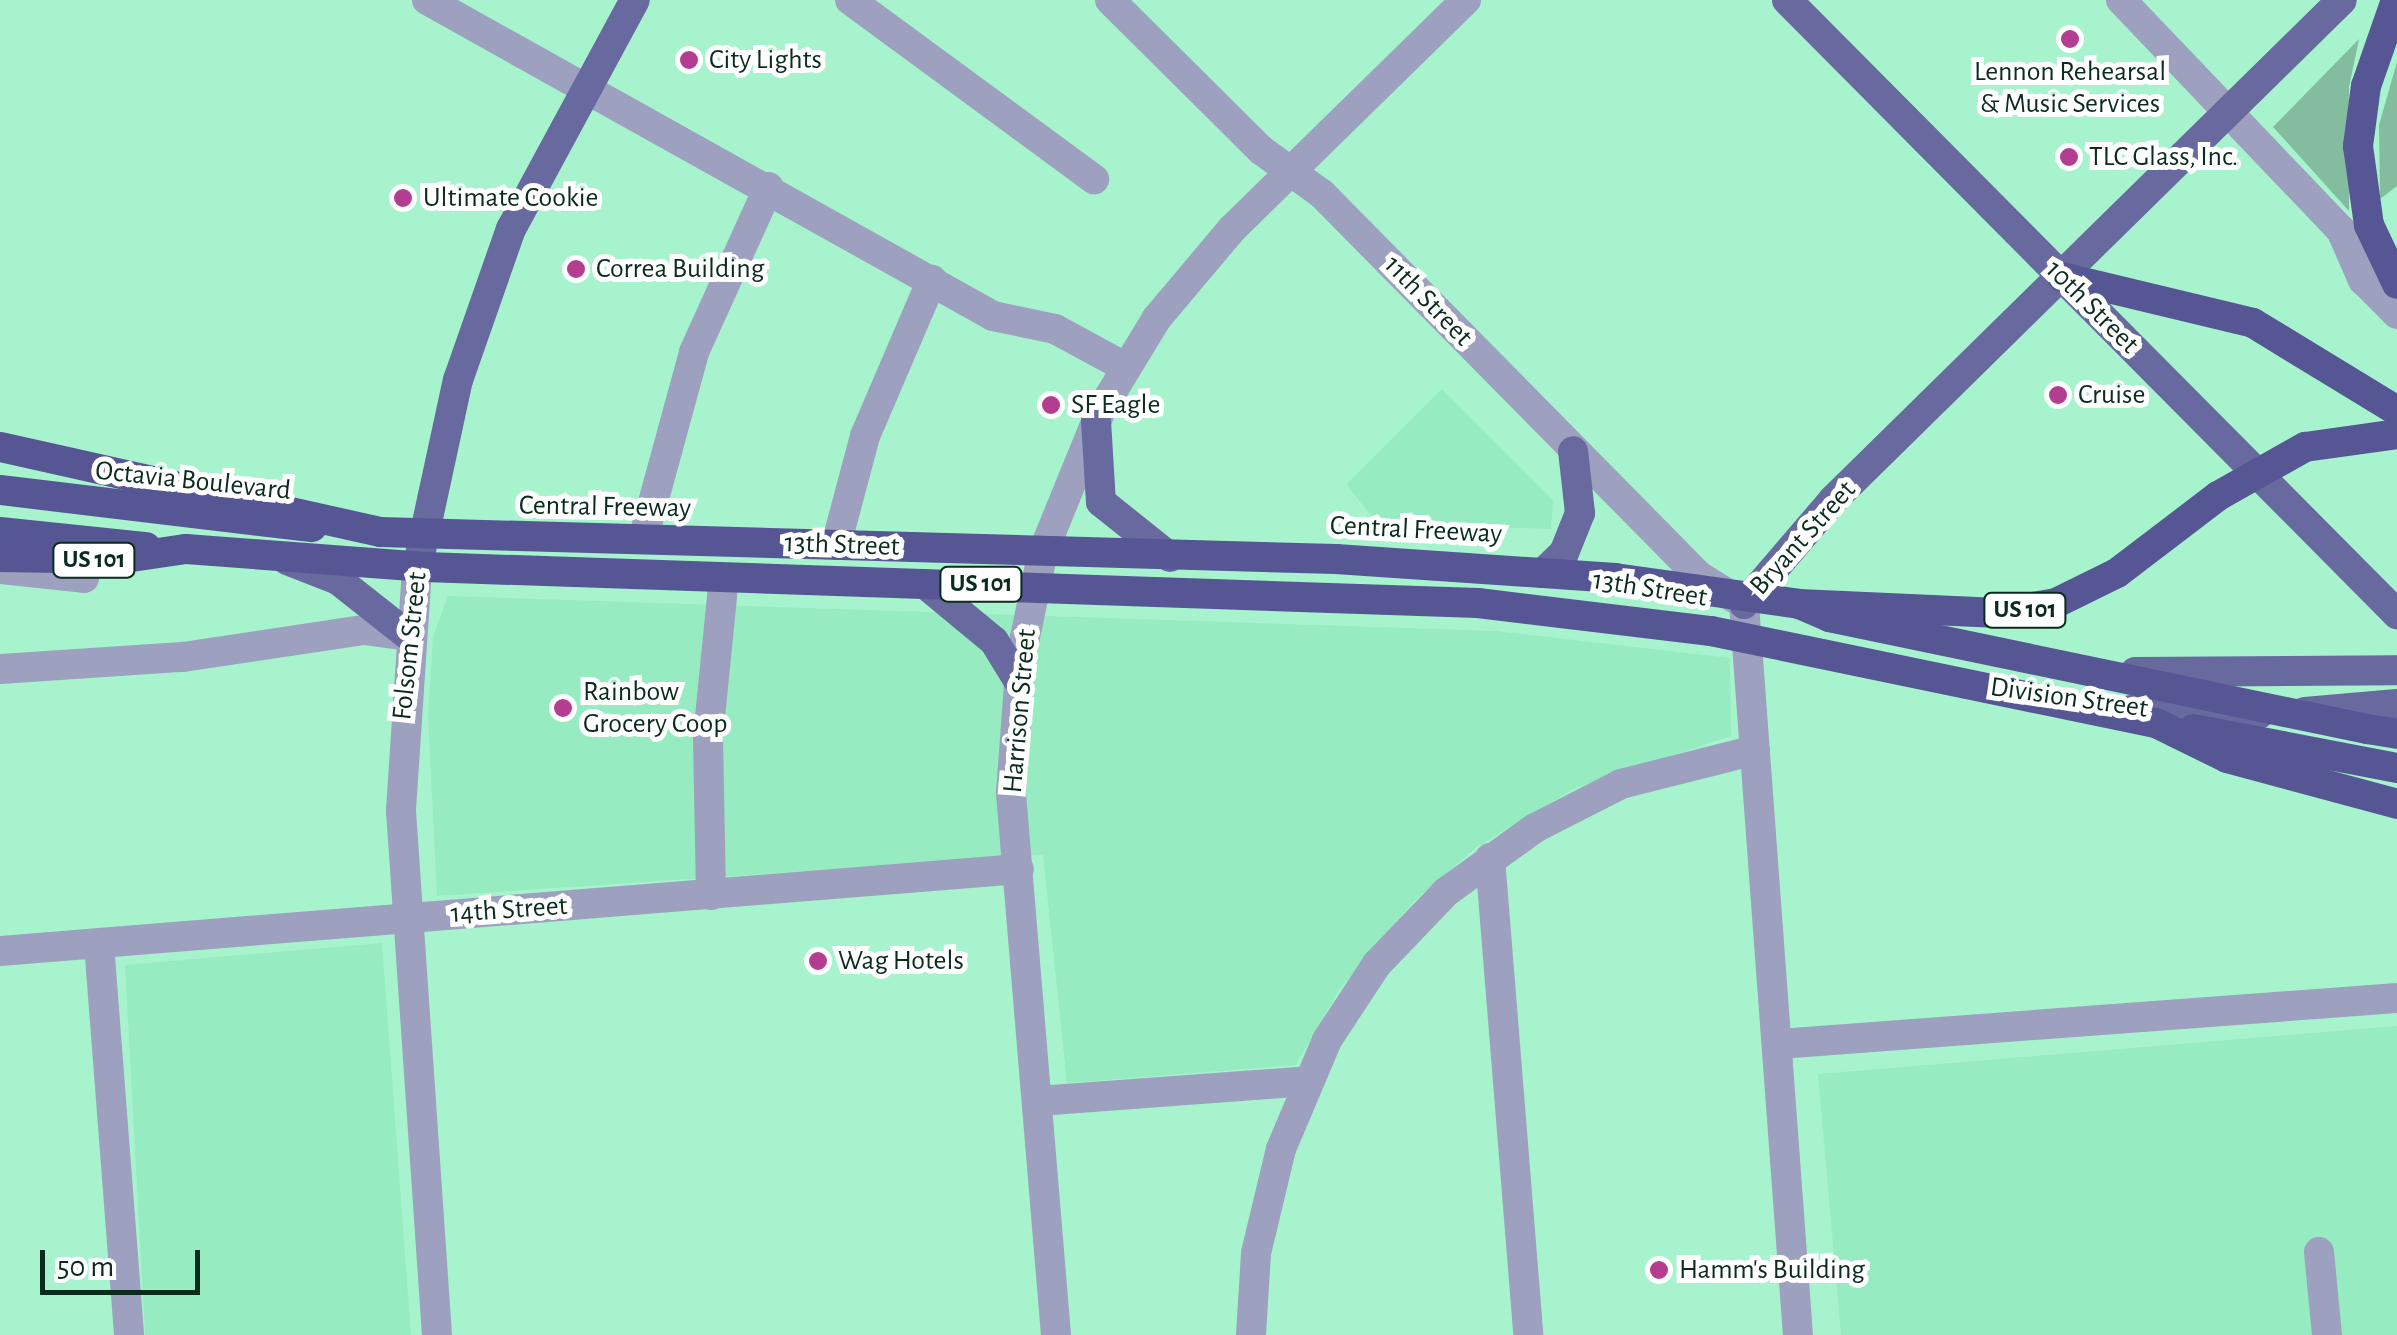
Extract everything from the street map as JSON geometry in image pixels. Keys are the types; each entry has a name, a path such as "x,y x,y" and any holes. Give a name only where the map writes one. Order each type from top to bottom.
{"highway":[{"path":"2396,0 2366,86 2358,166 2368,224 2397,284"},
{"path":"2062,277 2253,324 2397,411"},
{"name":"Central Freeway","path":"380,532 1486,565 1799,604 1998,613 2056,602 2117,573 2275,461 2345,437 2397,434"},
{"name":"US 101","path":"0,447 380,532"},
{"name":"Octavia Boulevard","path":"0,489 380,532"},
{"path":"0,532 186,550"},
{"name":"US 101","path":"0,556 118,559 186,550 1526,607 1773,642 2156,722 2226,758 2397,804"},
{"path":"1799,604 1829,618 2397,734"},
{"path":"2156,722 2397,768"}],"main road":[{"name":"Folsom Street","path":"417,569 477,319 583,86 635,0"},
{"name":"10th Street","path":"1787,0 2397,614"},
{"name":"Bryant Street","path":"1744,604 1833,500 2342,0"},
{"path":"1096,421 1100,502 1170,557"},
{"path":"1543,573 1564,553 1580,512 1573,451"},
{"name":"13th Street","path":"0,489 424,533 1043,552 1543,573 1744,604"},
{"name":"13th Street","path":"0,532 92,545 417,569 926,584 1478,607 1744,638"},
{"path":"284,559 338,580 409,636"},
{"path":"926,584 994,641 1018,680"},
{"name":"Division Street","path":"1744,604 2116,672 2397,670"},
{"name":"Division Street","path":"1744,638 2108,708 2205,714 2397,704"}],"street":[{"path":"426,0 769,187 992,316 1055,329 1125,367"},
{"path":"850,0 1094,179"},
{"name":"11th Street","path":"1110,0 1293,174 1698,576 1744,604"},
{"name":"Harrison Street","path":"1056,1335 1019,869 1018,680 1043,552 1096,421 1125,367 1203,259 1466,0"},
{"path":"2121,0 2232,110 2341,230 2363,280 2397,314"},
{"path":"644,539 694,352 769,187"},
{"path":"836,545 865,436 932,280"},
{"path":"0,569 84,578 92,545"},
{"name":"Folsom Street","path":"417,569 409,636 406,920 437,1335"},
{"path":"710,895 708,737 724,578"},
{"name":"Bryant Street","path":"1744,604 1798,1335"},
{"path":"0,669 184,657 364,630 409,636"},
{"path":"1251,1335 1256,1253 1308,1081 1377,964 1490,858 1621,784 1756,750"},
{"path":"1490,858 1528,1335"},
{"name":"14th Street","path":"0,951 1019,869"},
{"path":"99,944 129,1335"},
{"path":"1779,1044 2397,998"},
{"path":"1038,1101 1308,1081"},
{"path":"2319,1252 2326,1335"}],"shaded area":[{"path":"2359,39 2349,87 2349,211 2273,127"},
{"path":"2397,62 2397,186 2380,199 2379,125"},
{"path":"1442,389 1553,500 1551,529 1377,523 1351,490 1347,484"},
{"path":"448,596 1495,631 1730,658 1731,736 1575,788 1477,847 1415,900 1339,990 1296,1065 1067,1083 1043,855 437,896 428,715 433,637"},
{"path":"382,943 411,1335 145,1335 125,965"},
{"path":"2397,1026 2397,1335 1841,1335 1818,1074"}],"place":[{"name":"Lennon Rehearsal & Music Services","path":"2070,39"},
{"name":"City Lights","path":"689,60"},
{"name":"TLC Glass, Inc.","path":"2069,157"},
{"name":"Ultimate Cookie","path":"403,198"},
{"name":"Correa Building","path":"576,269"},
{"name":"Cruise","path":"2058,395"},
{"name":"SF Eagle","path":"1051,405"},
{"name":"Rainbow Grocery Coop","path":"563,708"},
{"name":"Wag Hotels","path":"818,961"},
{"name":"Hamm's Building","path":"1659,1270"}]}
